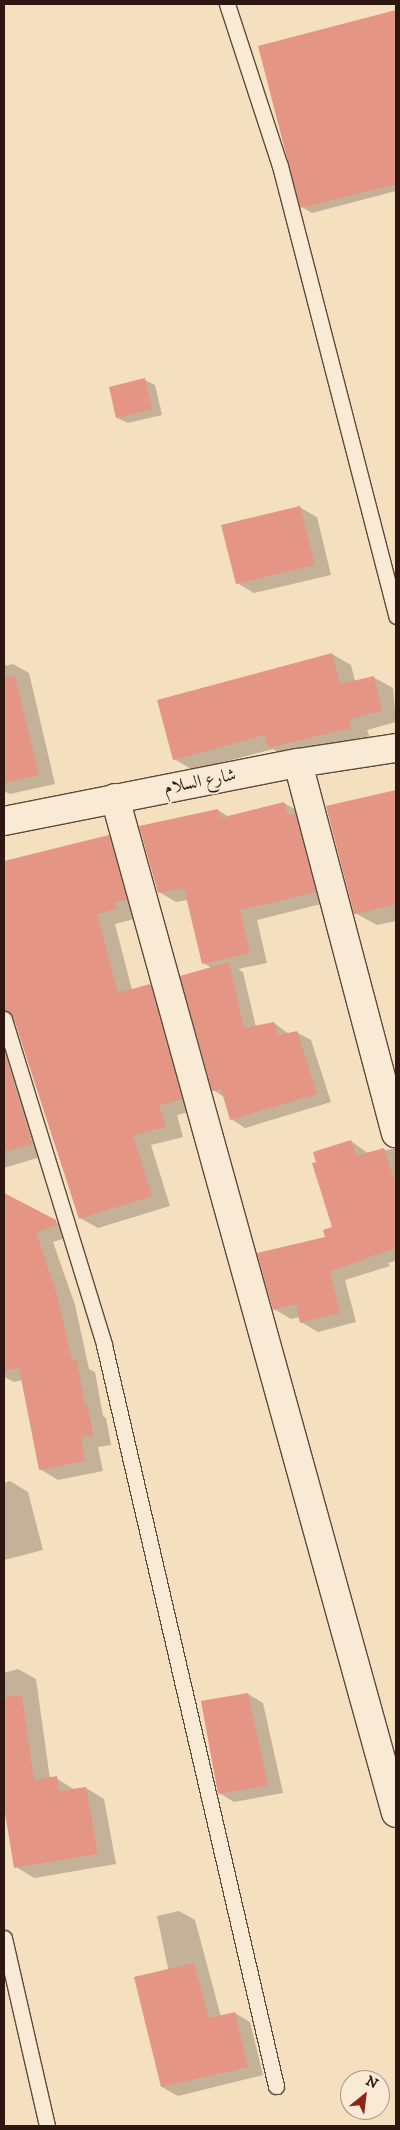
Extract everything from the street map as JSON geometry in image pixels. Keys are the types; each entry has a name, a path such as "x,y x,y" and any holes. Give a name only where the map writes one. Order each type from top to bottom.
{"street":[{"name":"شارع السلام","path":"4,821 298,763 396,748"},
{"path":"298,763 396,1133"},
{"path":"115,798 396,1813"}],"lane":[{"path":"227,4 280,166 396,616"},
{"path":"4,1019 104,1346 276,2086"},
{"path":"4,1938 47,2126"}],"building":[{"path":"396,10 396,184 300,208 258,46"},
{"path":"145,378 152,409 116,418 109,387"},
{"path":"300,506 315,565 236,584 221,525"},
{"path":"332,653 340,684 374,676 382,711 349,719 351,728 268,748 265,735 173,760 157,700"},
{"path":"15,676 39,775 4,783 4,678"},
{"path":"396,790 396,904 354,914 326,806"},
{"path":"284,802 288,815 295,813 316,892 240,910 250,953 202,964 184,888 158,893 139,826 218,809 220,818"},
{"path":"109,835 127,900 115,902 117,909 97,914 118,993 150,984 182,1099 159,1105 166,1127 133,1135 152,1196 79,1219 13,1016 4,1010 4,861"},
{"path":"229,962 244,1028 274,1022 278,1035 297,1031 317,1094 230,1120 221,1089 212,1091 180,976"},
{"path":"4,1050 32,1144 4,1152"},
{"path":"351,1140 356,1156 384,1148 396,1186 396,1248 330,1271 340,1313 300,1323 296,1304 273,1310 257,1253 325,1237 323,1230 332,1227 312,1163 316,1162 313,1152"},
{"path":"4,1193 56,1220 57,1225 36,1232 57,1294 72,1361 77,1360 85,1406 88,1406 93,1435 81,1437 85,1461 39,1470 19,1368 4,1371"},
{"path":"248,1693 268,1785 218,1794 201,1701"},
{"path":"22,1695 34,1780 57,1776 59,1791 86,1787 98,1854 14,1868 4,1807 4,1697"},
{"path":"194,1963 209,2018 235,2012 248,2067 161,2087 134,1977"}]}
